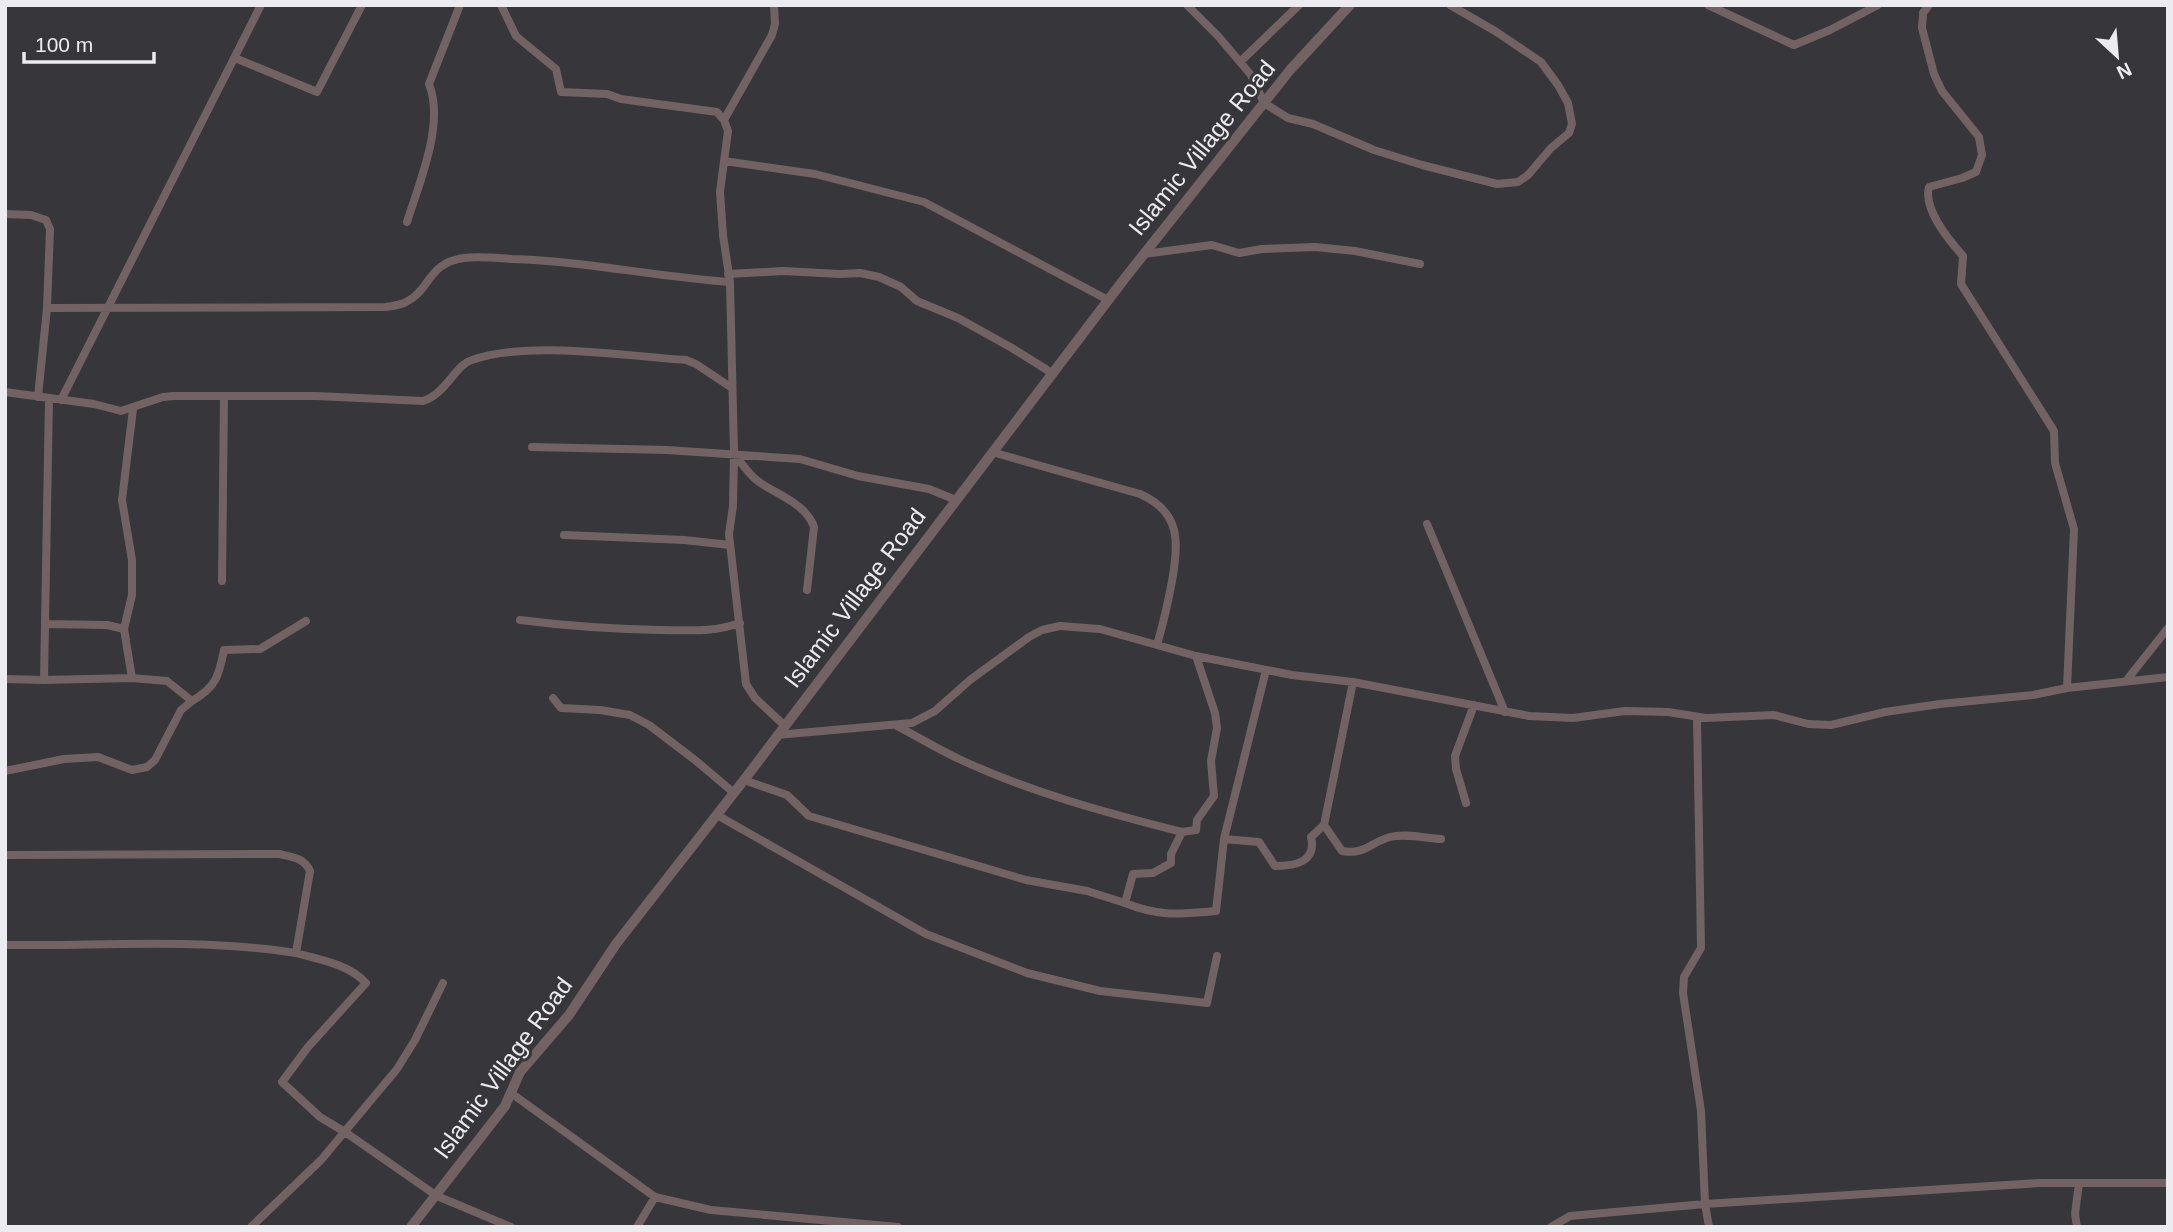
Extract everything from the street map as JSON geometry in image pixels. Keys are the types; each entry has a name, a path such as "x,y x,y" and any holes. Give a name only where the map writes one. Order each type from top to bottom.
{"street":[{"path":"61,400 261,5"},
{"path":"235,58 317,92 362,5"},
{"path":"407,222 429,148 434,118 434,97 429,84 460,5"},
{"path":"501,5 516,36 556,69 561,92 607,94 621,99 705,110 717,113 724,120 728,131 720,192 729,278 733,453 730,545 746,684 755,698 785,726"},
{"path":"724,120 772,35 775,24 774,5"},
{"path":"1240,62 1300,5"},
{"name":"Islamic Village Road","path":"411,1227 505,1106 520,1072 569,1014 616,944 744,780 1108,300 1290,70 1350,5"},
{"path":"1189,6 1251,75 1264,103 1288,118 1314,124 1374,150 1422,165 1497,184 1518,182 1569,133 1572,124 1567,103 1541,62 1450,5"},
{"path":"1708,5 1794,46 1878,5"},
{"path":"1929,5 1923,13 1922,28 1934,74 1942,92 1979,137 1982,155 1976,172 1929,187 1927,196 1951,243 1963,256 1961,284 2054,430 2055,463 2074,529 2067,688"},
{"path":"724,161 815,174 924,202 1108,300"},
{"path":"5,214 31,215 46,220 50,229 47,308 38,397"},
{"path":"1144,254 1212,244 1240,253 1262,249 1315,247 1355,251 1420,264"},
{"path":"47,308 386,307 405,303 414,297 434,271 449,261 466,258 548,260 687,279 729,278 783,271 860,273 879,277 901,287 917,301 958,318 1052,373"},
{"path":"5,392 94,404 121,411 134,409 163,397 317,396 423,401 436,395 468,360 534,349 686,360 732,388"},
{"path":"222,581 224,397"},
{"path":"44,680 49,399"},
{"path":"132,678 124,629 132,595 132,560 122,500 134,409"},
{"path":"532,447 733,453 800,459 858,476 929,489 956,500"},
{"path":"992,452 1140,494 1153,500 1161,508 1174,529 1177,555 1157,645"},
{"path":"733,453 756,481 783,496 811,519 814,527 807,590"},
{"path":"1427,524 1505,712"},
{"path":"564,535 684,540 730,545"},
{"path":"520,620 628,631 717,631 740,623"},
{"path":"5,771 64,759 98,757 132,770 147,767 155,760 181,710 209,691 219,674 224,650 260,649 306,621"},
{"path":"46,624 107,625 124,629"},
{"path":"777,735 912,723 935,711 1029,637 1042,630 1060,626 1100,629 1195,656 1266,670 1353,682 1529,716 1573,718 1625,710 1726,718 1760,714 1808,724 1831,725 1926,706 2168,677"},
{"path":"2126,681 2168,628"},
{"path":"896,726 960,759 1030,787 1141,822 1182,832 1196,830 1202,811 1214,796 1211,761 1217,728 1215,713 1195,656"},
{"path":"744,780 787,795 809,816 1026,880 1087,891 1148,912 1168,915 1216,911 1224,839 1266,670"},
{"path":"5,679 132,678 167,681 192,701"},
{"path":"1224,839 1259,842 1275,866 1302,863 1310,856 1313,846 1311,837 1324,825 1353,682"},
{"path":"553,698 561,708 630,715 649,725 734,793"},
{"path":"1466,803 1455,769 1455,756 1474,705"},
{"path":"1697,716 1701,948 1684,977 1683,993 1701,1111 1705,1204 1709,1227"},
{"path":"717,815 926,934 1027,973 1100,991 1207,1003 1217,956"},
{"path":"1324,825 1342,851 1354,853 1367,850 1391,837 1441,839"},
{"path":"1125,903 1133,874 1153,873 1171,863 1171,854 1182,832"},
{"path":"5,855 279,854 298,858 307,865 310,872 296,953"},
{"path":"5,946 133,942 252,947 296,953 356,973 366,983 302,1055 282,1082 320,1117 437,1196 511,1227"},
{"path":"251,1227 321,1160 401,1063 443,983"},
{"path":"511,1093 655,1197 711,1210 898,1227"},
{"path":"1551,1227 1570,1216 1705,1204 2040,1183 2168,1183"},
{"path":"2077,1227 2075,1214 2079,1183"},
{"path":"637,1227 655,1197"}]}
